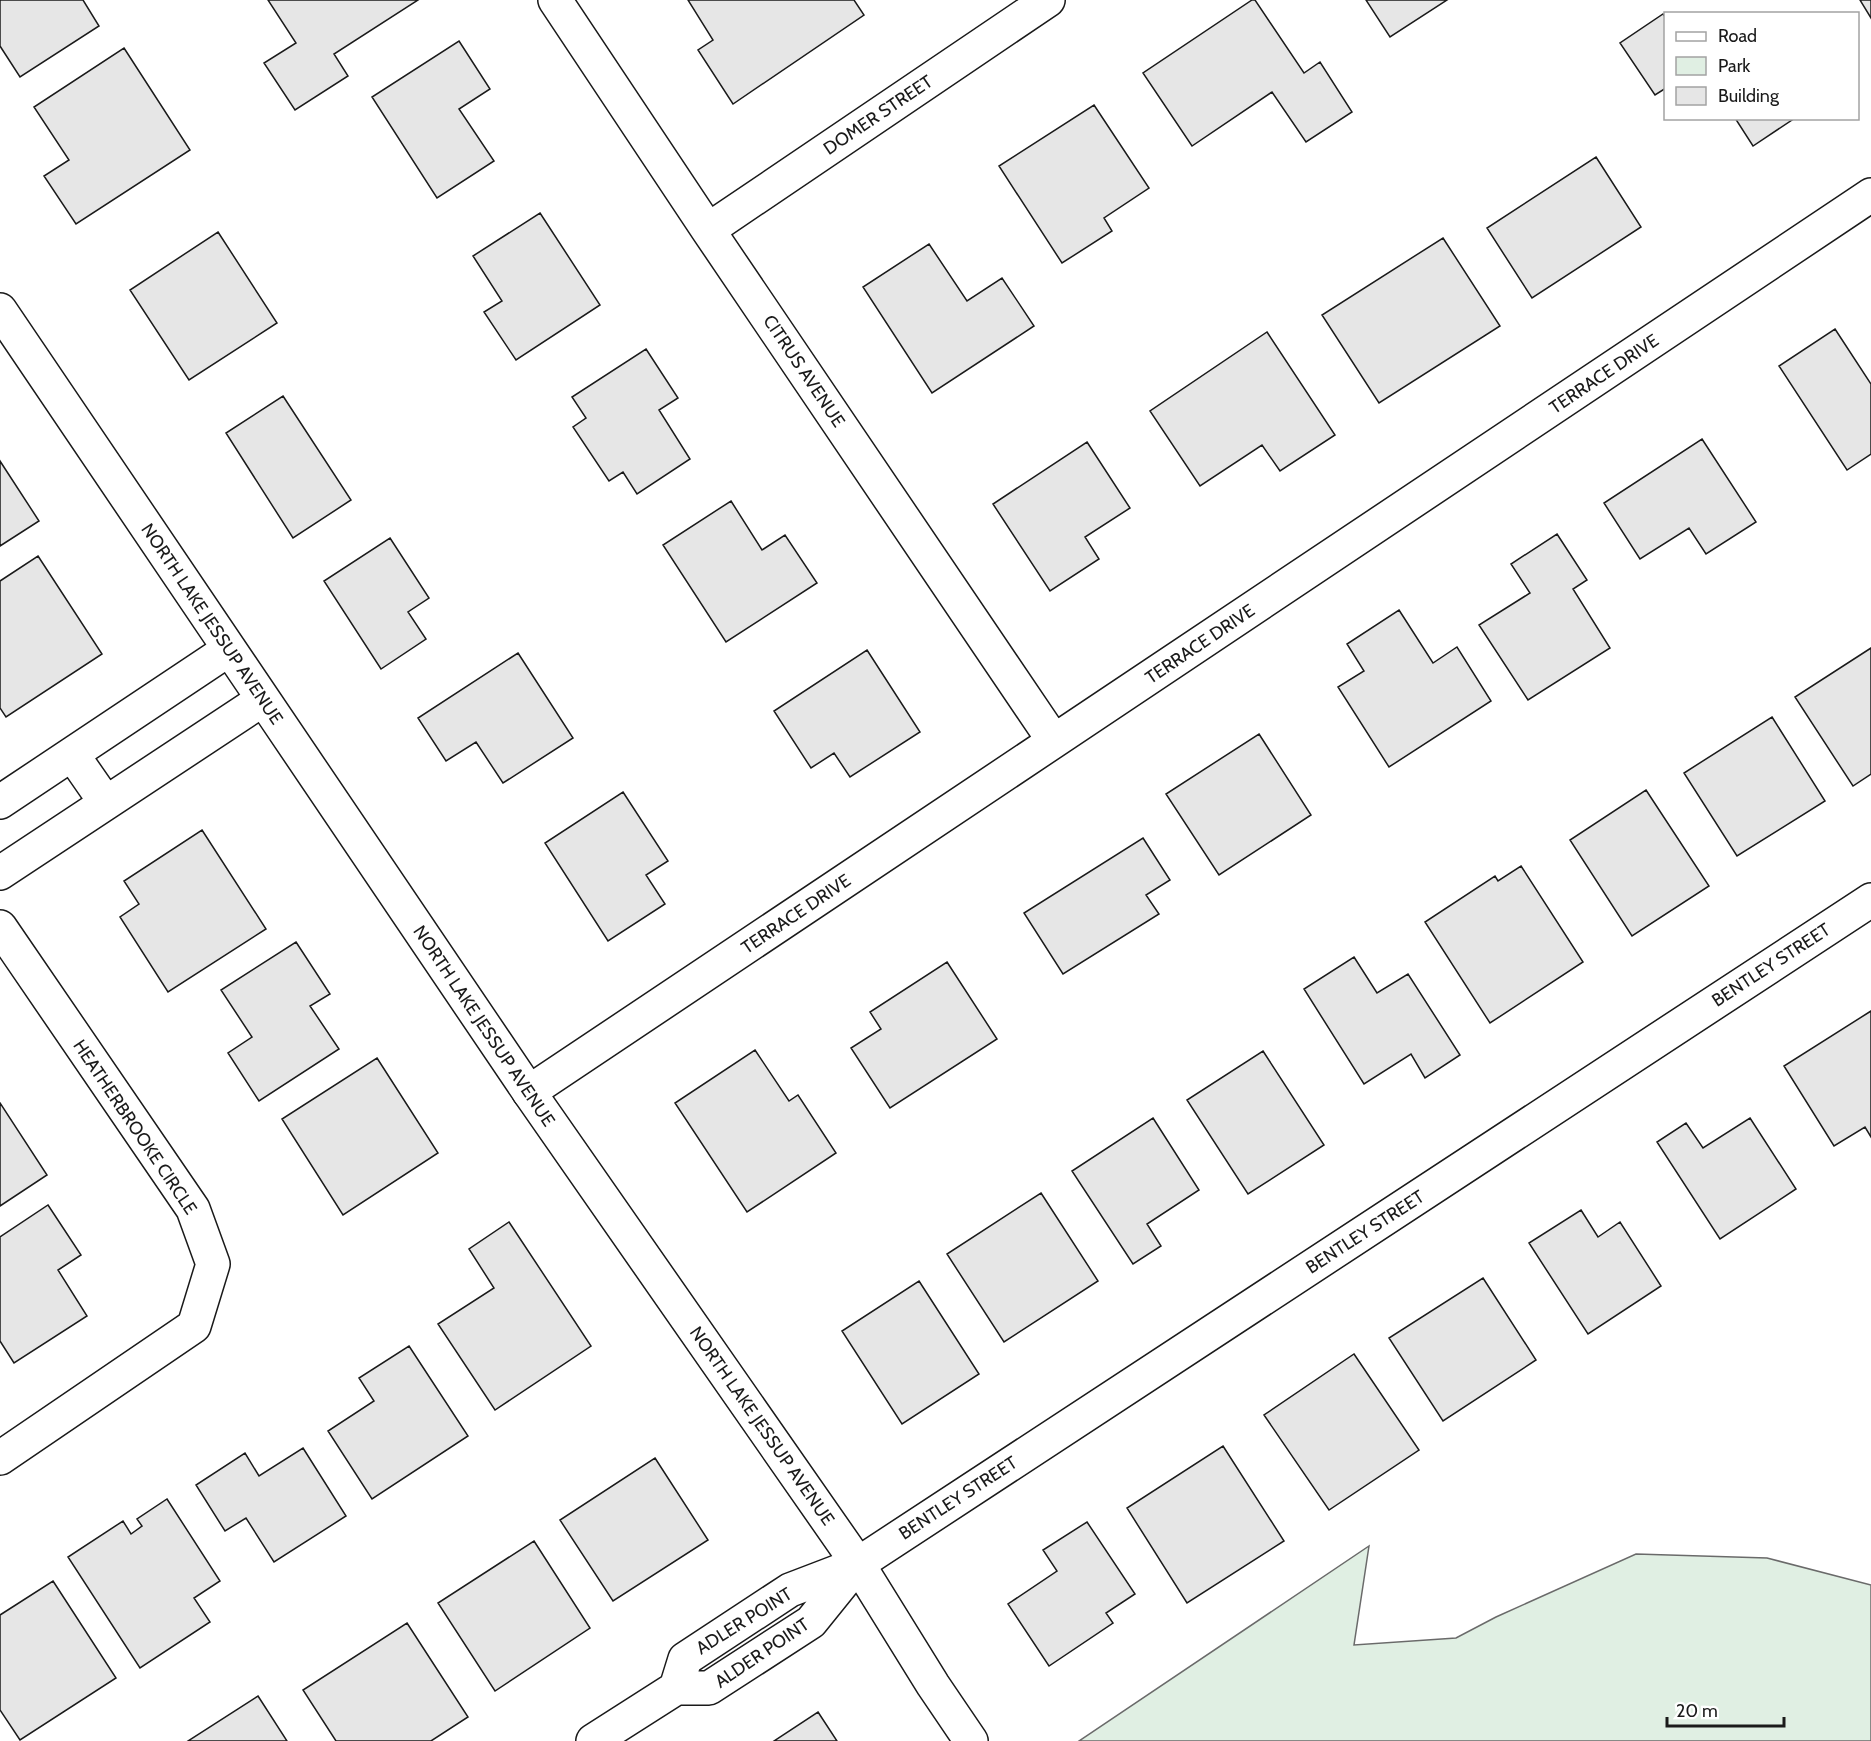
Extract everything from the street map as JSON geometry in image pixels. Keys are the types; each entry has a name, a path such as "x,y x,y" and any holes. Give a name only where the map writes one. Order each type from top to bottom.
{"street":[{"name":"CITRUS AVENUE","path":"555,0 1054,741"},
{"name":"DOMER STREET","path":"708,230 1048,0"},
{"name":"TERRACE DRIVE","path":"529,1092 1871,195"},
{"name":"NORTH LAKE JESSUP AVENUE","path":"0,310 529,1092 858,1564 933,1685 971,1741"},
{"path":"0,802 228,650"},
{"path":"0,873 262,700"},
{"path":"72,754 106,803"},
{"name":"BENTLEY STREET","path":"858,1564 1871,900"},
{"name":"HEATHERBROOKE CIRCLE","path":"0,927 193,1209 213,1264 194,1326 0,1458"},
{"name":"ADLER POINT","path":"593,1741 676,1688 685,1659 790,1590 858,1564"}],"green space":[{"path":"1369,1546 1354,1645 1456,1638 1496,1617 1636,1554 1767,1558 1871,1585 1871,1741 1079,1741"}],"building":[{"path":"0,0 83,0 99,26 20,77 0,46"},
{"path":"268,0 418,0 334,54 348,76 295,110 264,63 296,43"},
{"path":"688,0 854,0 864,15 733,104 698,50 713,40"},
{"path":"1255,0 1304,73 1320,62 1352,112 1306,142 1272,92 1192,146 1143,73"},
{"path":"1366,0 1447,0 1390,37"},
{"path":"1860,0 1871,0 1871,18"},
{"path":"1663,14 1664,89 1655,95 1620,43"},
{"path":"459,41 490,89 459,109 494,161 437,198 372,97"},
{"path":"124,48 190,150 76,224 44,176 69,160 34,107"},
{"path":"1094,105 1149,188 1104,218 1112,231 1062,263 999,166"},
{"path":"1736,120 1792,120 1753,146"},
{"path":"1596,157 1641,227 1532,298 1487,228"},
{"path":"540,213 600,305 516,360 484,312 502,301 473,256"},
{"path":"218,232 277,323 189,380 130,290"},
{"path":"1443,238 1500,326 1379,403 1322,315"},
{"path":"929,244 967,301 1002,278 1034,326 932,393 863,287"},
{"path":"1835,329 1871,384 1871,454 1847,470 1779,366"},
{"path":"1267,332 1335,435 1280,471 1262,445 1200,486 1150,411"},
{"path":"646,349 678,398 659,410 690,459 637,494 623,472 609,481 573,427 586,418 572,397"},
{"path":"283,396 351,500 293,538 226,433"},
{"path":"1702,439 1756,522 1706,554 1689,528 1640,559 1604,503"},
{"path":"1087,442 1130,508 1085,537 1099,559 1050,591 993,504"},
{"path":"0,461 39,521 0,546"},
{"path":"731,501 762,550 785,535 817,583 726,642 663,545"},
{"path":"1557,534 1587,580 1573,589 1610,648 1528,700 1479,625 1530,593 1511,564"},
{"path":"390,538 429,598 408,612 426,639 381,669 324,581"},
{"path":"38,556 102,654 6,717 0,708 0,581"},
{"path":"1399,610 1433,663 1457,647 1491,701 1389,767 1338,687 1364,671 1347,644"},
{"path":"1871,648 1871,774 1853,786 1795,697"},
{"path":"867,650 920,732 850,777 834,753 811,768 774,711"},
{"path":"518,653 573,738 503,783 476,742 446,761 418,718"},
{"path":"1772,717 1825,801 1737,856 1684,773"},
{"path":"1259,734 1311,815 1219,875 1166,794"},
{"path":"1646,790 1709,886 1632,936 1570,840"},
{"path":"623,792 668,861 646,875 665,904 608,941 545,843"},
{"path":"202,830 266,929 168,992 120,917 139,904 124,881"},
{"path":"1143,838 1170,880 1146,895 1159,914 1063,974 1024,913"},
{"path":"1521,866 1583,962 1490,1023 1425,922 1495,876 1498,881"},
{"path":"296,942 330,994 310,1006 339,1049 259,1101 228,1053 252,1037 221,990"},
{"path":"1354,957 1377,993 1408,974 1460,1055 1425,1078 1411,1054 1364,1084 1304,989"},
{"path":"947,962 997,1039 890,1108 851,1048 881,1029 870,1012"},
{"path":"1871,1011 1871,1137 1865,1127 1834,1146 1784,1066"},
{"path":"755,1050 789,1101 798,1095 836,1153 747,1212 675,1103"},
{"path":"1263,1051 1324,1145 1248,1194 1187,1100"},
{"path":"377,1058 438,1153 343,1215 282,1119"},
{"path":"0,1103 47,1175 0,1206"},
{"path":"1153,1118 1199,1190 1147,1224 1161,1246 1133,1264 1072,1171"},
{"path":"1750,1118 1796,1189 1720,1239 1657,1142 1686,1123 1703,1148"},
{"path":"1041,1193 1098,1281 1004,1342 947,1254"},
{"path":"48,1205 81,1255 58,1270 87,1316 14,1363 0,1341 0,1237"},
{"path":"1581,1210 1598,1237 1620,1222 1661,1286 1588,1334 1529,1243"},
{"path":"509,1222 591,1346 495,1410 438,1324 494,1288 469,1249"},
{"path":"1483,1278 1536,1360 1443,1421 1389,1338"},
{"path":"919,1281 979,1374 902,1424 842,1331"},
{"path":"409,1346 468,1436 372,1499 328,1431 374,1401 359,1378"},
{"path":"1354,1354 1419,1450 1329,1510 1264,1415"},
{"path":"1223,1446 1284,1541 1187,1603 1127,1508"},
{"path":"303,1448 346,1516 274,1562 246,1518 225,1531 196,1485 245,1453 259,1476"},
{"path":"655,1458 708,1540 613,1601 560,1520"},
{"path":"167,1499 220,1581 194,1598 210,1622 140,1668 68,1557 123,1521 131,1534 142,1526 137,1519"},
{"path":"1087,1522 1135,1594 1106,1613 1113,1623 1049,1666 1008,1604 1057,1571 1043,1550"},
{"path":"534,1541 590,1628 495,1691 438,1603"},
{"path":"53,1581 116,1678 20,1740 0,1710 0,1615"},
{"path":"407,1623 468,1717 431,1741 336,1741 303,1690"},
{"path":"258,1696 287,1741 188,1741"},
{"path":"818,1712 837,1741 774,1741"}]}
